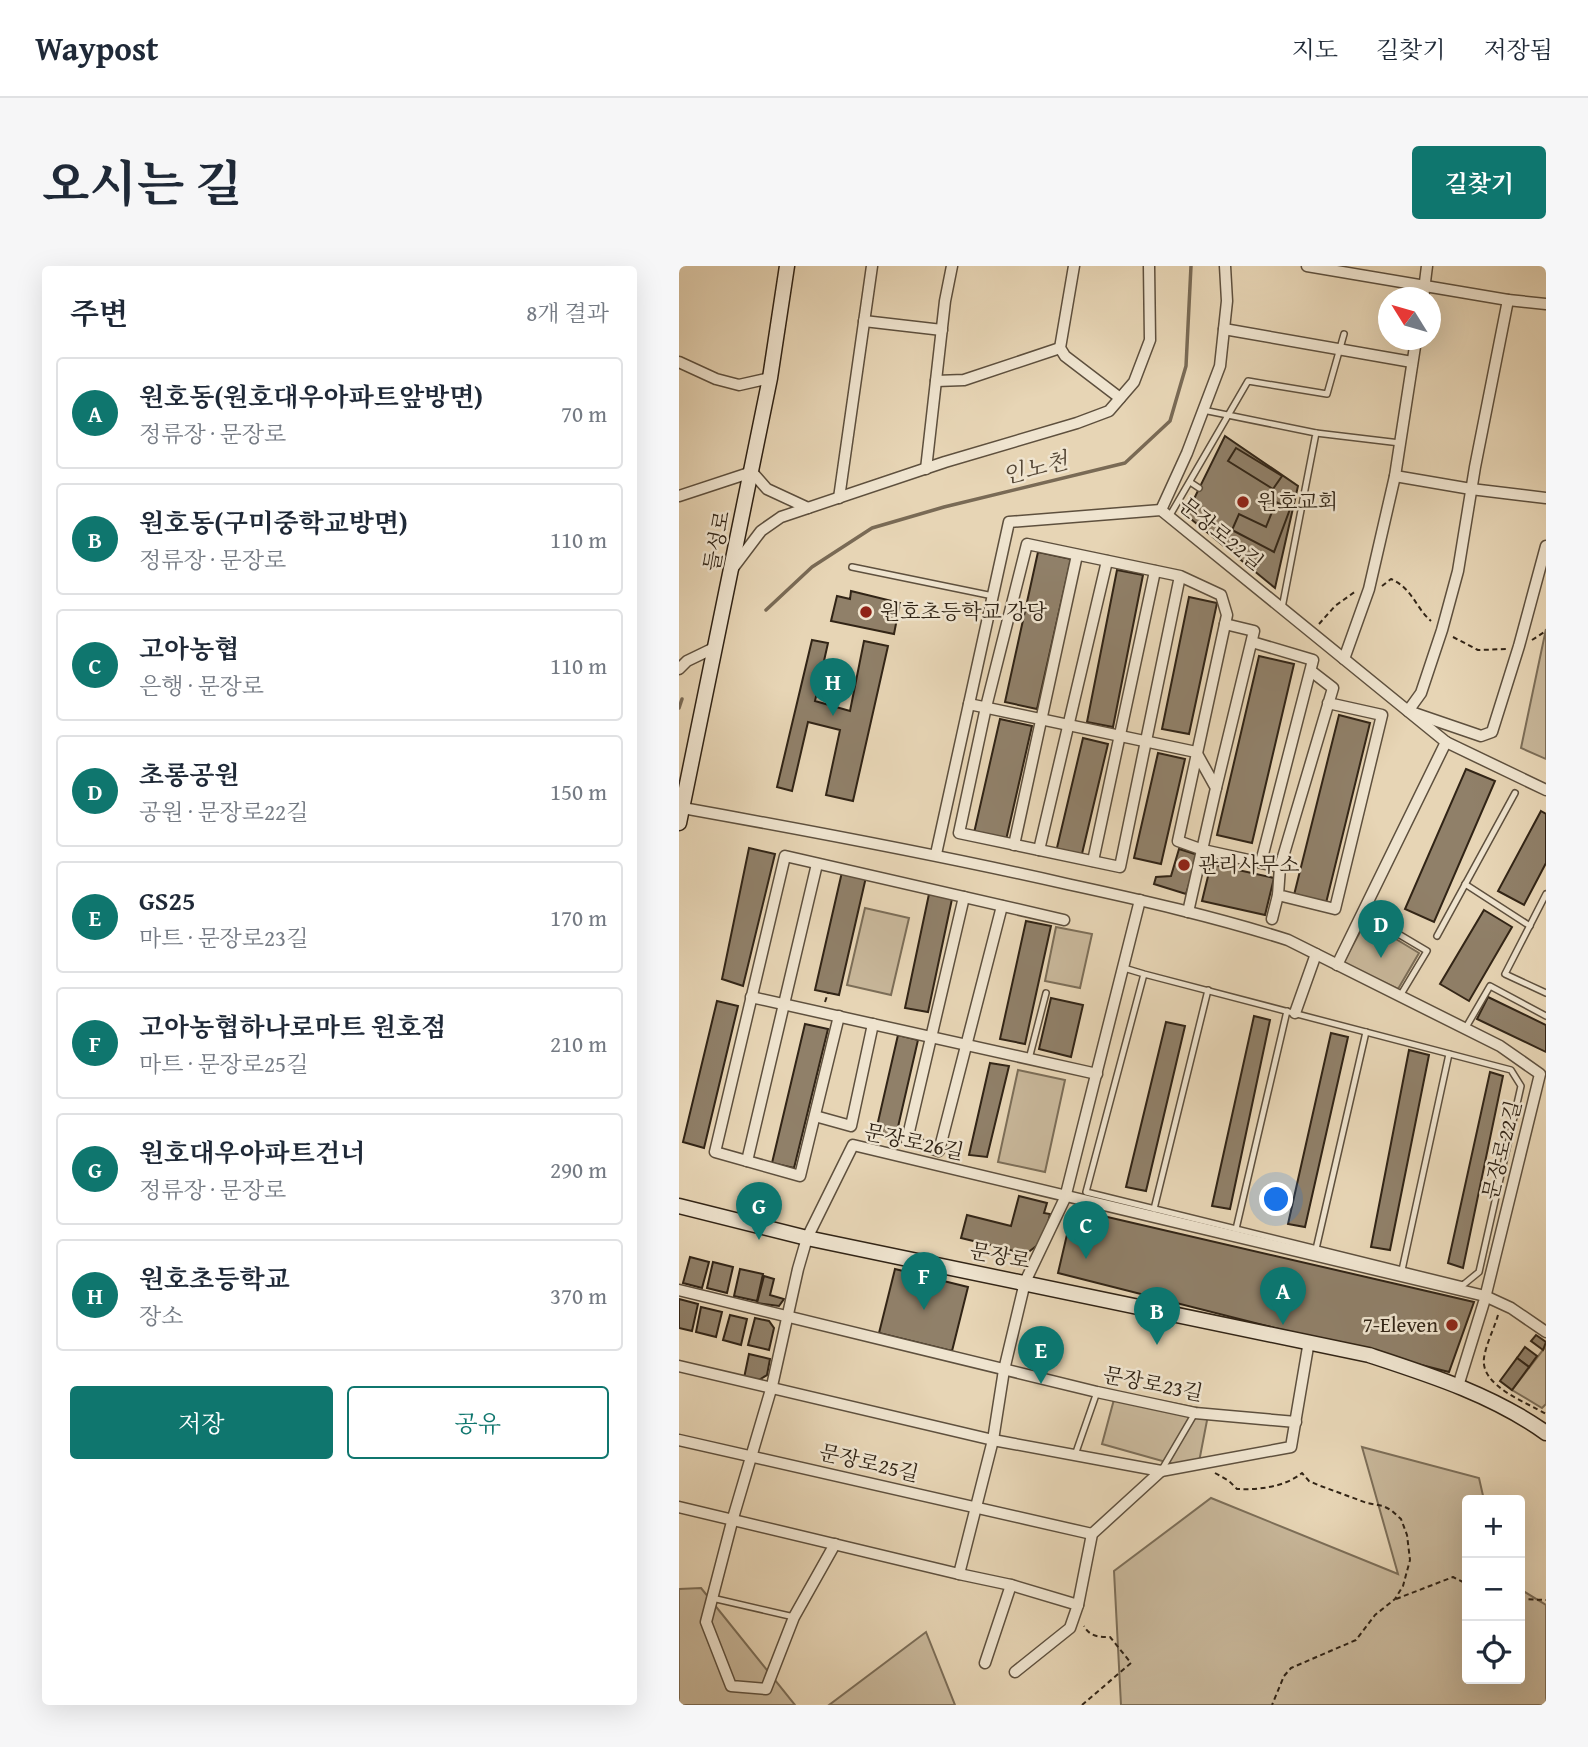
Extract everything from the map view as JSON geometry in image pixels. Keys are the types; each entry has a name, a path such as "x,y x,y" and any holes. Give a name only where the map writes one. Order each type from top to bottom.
{"street":[{"name":"들성로","path":"679,823 752,472 787,266"},
{"path":"839,498 872,266"},
{"path":"926,469 952,266"},
{"path":"1074,266 1060,348 1065,356 1120,398"},
{"path":"733,568 761,531 781,517 1109,411 1134,382 1150,340 1149,266"},
{"path":"1165,513 1220,366 1227,301 1225,266"},
{"path":"1307,266 1402,287"},
{"path":"1425,287 1427,266"},
{"path":"1441,294 1546,303"},
{"path":"1508,300 1458,571 1421,693 1408,711 1481,736 1492,732 1546,546"},
{"path":"864,321 942,330"},
{"path":"1224,329 1412,362"},
{"path":"936,382 964,380 1060,348"},
{"path":"1344,659 1369,589 1395,475 1414,350"},
{"path":"679,362 716,379 739,385 770,378"},
{"path":"679,496 752,472 767,489 808,508"},
{"path":"1395,475 1471,489 1546,498"},
{"name":"문장로22길","path":"936,854 1010,522 1165,513 1445,742 1546,790"},
{"path":"1180,576 1120,867 958,833 1027,544 1180,576 1221,595 1227,615 1178,841 1280,866"},
{"path":"1014,845 1076,555"},
{"path":"1039,850 1107,561"},
{"path":"1093,861 1155,571"},
{"path":"1188,912 1254,631 1225,624"},
{"path":"1252,642 1313,660 1261,862"},
{"path":"679,669 687,661 716,647"},
{"path":"1272,919 1278,895 1280,866 1333,688 1311,671"},
{"path":"1278,895 1335,909 1382,715 1328,703"},
{"path":"969,704 1196,752 1216,788"},
{"path":"1337,965 1445,742"},
{"name":"문장로22길","path":"683,808 936,854 1140,900 1253,929 1288,940 1500,1046 1543,1073 1486,1296 1458,1386"},
{"path":"839,1016 800,1176 715,1152 785,856 1064,920"},
{"path":"747,1161 817,863"},
{"path":"964,897 907,1140 939,1151 1002,906"},
{"path":"959,1574 993,1440 1004,1370 1025,1282 1066,1196 1140,900"},
{"path":"1291,1012 1316,954"},
{"path":"751,997 1097,1074"},
{"path":"815,1116 851,1126 873,1024"},
{"name":"문장로26길","path":"807,1238 853,1145 1066,1196"},
{"path":"1066,1196 1486,1296 1511,1308 1546,1332"},
{"name":"문장로","path":"679,1206 807,1238 1369,1355 1478,1394 1546,1433"},
{"path":"807,1238 772,1387 733,1518 706,1622 731,1686 766,1689 794,1617 835,1544"},
{"path":"679,1290 1004,1370"},
{"path":"679,1366 993,1440 1161,1471 1291,1447 1309,1341"},
{"name":"문장로23길","path":"1004,1370 1195,1413 1296,1422"},
{"name":"문장로25길","path":"679,1440 976,1507"},
{"path":"1015,1672 1070,1628 1077,1608 1092,1534 1161,1471"},
{"path":"679,1507 1011,1584 1077,1608"},
{"path":"976,1507 1092,1534"},
{"path":"985,1663 1011,1584"}],"lane":[{"path":"1165,513 1189,482 1248,381 1327,394 1344,334"},
{"path":"1203,410 1316,433 1400,443"},
{"path":"1282,608 1316,433"},
{"path":"1189,482 1199,488"},
{"path":"852,567 993,596"},
{"path":"1437,936 1515,793"},
{"path":"1465,884 1530,926"},
{"path":"1546,894 1505,974 1546,993"},
{"path":"1363,913 1427,951 1399,996"},
{"path":"1123,968 1511,1070 1521,1086 1479,1272 1463,1285 1086,1192 1144,974"},
{"path":"1465,1029 1490,986 1546,1016"},
{"path":"1154,1209 1207,990"},
{"path":"1029,1059 1046,993"},
{"path":"1236,1229 1291,1012"},
{"path":"1316,1249 1366,1032"},
{"path":"1402,1270 1450,1054"},
{"path":"1075,1455 1097,1392"},
{"path":"1161,1471 1195,1413"},
{"path":"712,1598 794,1617"}],"path":[{"path":"1309,631 1353,592 1379,588 1391,579 1404,585 1425,615 1442,630 1478,650 1511,649 1546,631"},
{"path":"1498,1315 1484,1359 1485,1370 1492,1383 1546,1414"},
{"path":"1205,1463 1237,1489 1269,1488 1295,1479 1302,1473 1309,1481 1318,1485 1391,1510 1401,1519 1410,1560 1403,1586 1395,1599"},
{"path":"1272,1705 1284,1676 1291,1668 1356,1640 1375,1615 1395,1599 1453,1577 1462,1582"},
{"path":"1525,1599 1546,1600"},
{"path":"1077,1608 1086,1630 1096,1637 1110,1637 1131,1663 1082,1705"}],"shaded area":[{"path":"1546,629 1546,759 1521,748"},
{"path":"865,908 909,918 891,995 847,985"},
{"path":"1366,921 1419,953 1398,989 1343,963"},
{"path":"1056,927 1092,934 1080,988 1045,981"},
{"path":"1018,1070 1065,1080 1045,1172 998,1162"},
{"path":"1546,1346 1546,1404 1542,1408 1512,1390"},
{"path":"1116,1392 1209,1410 1199,1462 1180,1466 1102,1444"},
{"path":"1362,1447 1479,1478 1483,1495 1462,1495 1462,1684 1525,1684 1525,1592 1546,1605 1546,1705 1121,1705 1114,1571 1211,1498 1398,1574"},
{"path":"701,1588 795,1705 679,1705 679,1589"},
{"path":"926,1632 955,1705 829,1705"}],"building":[{"name":"원호교회","path":"1225,436 1298,486 1275,588 1186,515"},
{"path":"1236,448 1282,476 1273,489 1228,461"},
{"path":"1276,502 1290,509 1274,552 1232,530 1239,514 1266,527"},
{"path":"1038,552 1071,559 1037,709 1005,702"},
{"path":"1117,570 1143,575 1113,727 1087,722"},
{"name":"원호초등학교 강당","path":"851,591 900,603 894,634 831,621 837,596 850,599"},
{"path":"1189,597 1217,603 1189,734 1162,729"},
{"path":"812,640 828,643 815,701 850,711 864,641 888,646 853,801 826,795 840,730 808,722 792,791 777,787"},
{"path":"1259,656 1294,664 1252,843 1217,835"},
{"path":"1339,715 1370,723 1326,903 1294,895"},
{"path":"1000,719 1032,726 1006,840 974,833"},
{"path":"1083,738 1108,744 1081,858 1056,852"},
{"path":"1158,753 1185,759 1161,864 1134,858"},
{"path":"1466,769 1495,781 1434,922 1405,909"},
{"path":"1541,811 1546,814 1546,863 1524,905 1498,891"},
{"path":"749,848 775,854 743,986 722,979"},
{"name":"관리사무소","path":"1179,849 1198,855 1186,894 1154,884 1156,877 1171,876"},
{"path":"1211,864 1274,878 1265,915 1202,901"},
{"path":"842,872 866,877 839,995 815,990"},
{"path":"929,894 952,899 928,1012 905,1008"},
{"path":"1484,910 1512,927 1469,1001 1440,984"},
{"path":"1026,921 1051,926 1025,1044 1000,1039"},
{"path":"1488,997 1546,1025 1546,1052 1477,1019"},
{"path":"1051,998 1083,1005 1071,1057 1039,1049"},
{"path":"717,1001 738,1006 704,1148 683,1142"},
{"path":"1254,1016 1270,1020 1230,1209 1212,1206"},
{"path":"1166,1022 1185,1026 1146,1191 1126,1187"},
{"path":"805,1024 828,1029 794,1168 772,1163"},
{"path":"1331,1033 1348,1037 1305,1227 1288,1224"},
{"path":"898,1035 918,1040 895,1140 875,1135"},
{"path":"1409,1050 1429,1055 1390,1250 1371,1247"},
{"path":"990,1063 1009,1066 987,1157 969,1155"},
{"path":"1490,1072 1503,1076 1463,1268 1448,1263"},
{"path":"1019,1196 1047,1203 1044,1213 1050,1214 1044,1240 1026,1254 961,1238 967,1215 1011,1226"},
{"path":"1073,1209 1474,1302 1449,1372 1058,1273"},
{"path":"690,1257 709,1262 702,1288 683,1283"},
{"path":"713,1262 733,1267 727,1293 707,1288"},
{"path":"740,1269 763,1274 757,1301 734,1296"},
{"path":"895,1269 968,1287 952,1351 879,1333"},
{"path":"764,1276 774,1279 770,1295 784,1299 779,1306 757,1303"},
{"path":"679,1299 698,1304 692,1331 679,1328"},
{"path":"701,1307 722,1312 716,1337 696,1332"},
{"path":"730,1315 747,1319 741,1345 723,1340"},
{"path":"755,1318 769,1321 774,1328 769,1350 748,1345"},
{"path":"1536,1335 1546,1342 1543,1350 1531,1341"},
{"path":"1525,1347 1537,1356 1529,1367 1517,1358"},
{"path":"749,1354 770,1359 767,1375 757,1381 744,1378"},
{"path":"1517,1358 1529,1367 1512,1390 1500,1381"}],"waterway":[{"name":"인노천","path":"766,610 812,567 872,528 944,507 1125,463 1170,421 1186,366 1191,266"},
{"name":"인노천","path":"679,708 682,699"}],"place":[{"name":"원호교회","path":"1243,502"},
{"name":"원호초등학교 강당","path":"866,612"},
{"name":"원호초등학교","path":"833,716"},
{"name":"관리사무소","path":"1184,865"},
{"name":"초롱공원","path":"1381,958"},
{"name":"원호대우아파트건너","path":"759,1240"},
{"name":"고아농협","path":"1086,1259"},
{"name":"고아농협하나로마트 원호점","path":"924,1310"},
{"name":"원호동(원호대우아파트앞방면)","path":"1283,1325"},
{"name":"7-Eleven","path":"1452,1325"},
{"name":"원호동(구미중학교방면)","path":"1157,1345"},
{"name":"GS25","path":"1041,1384"}]}
